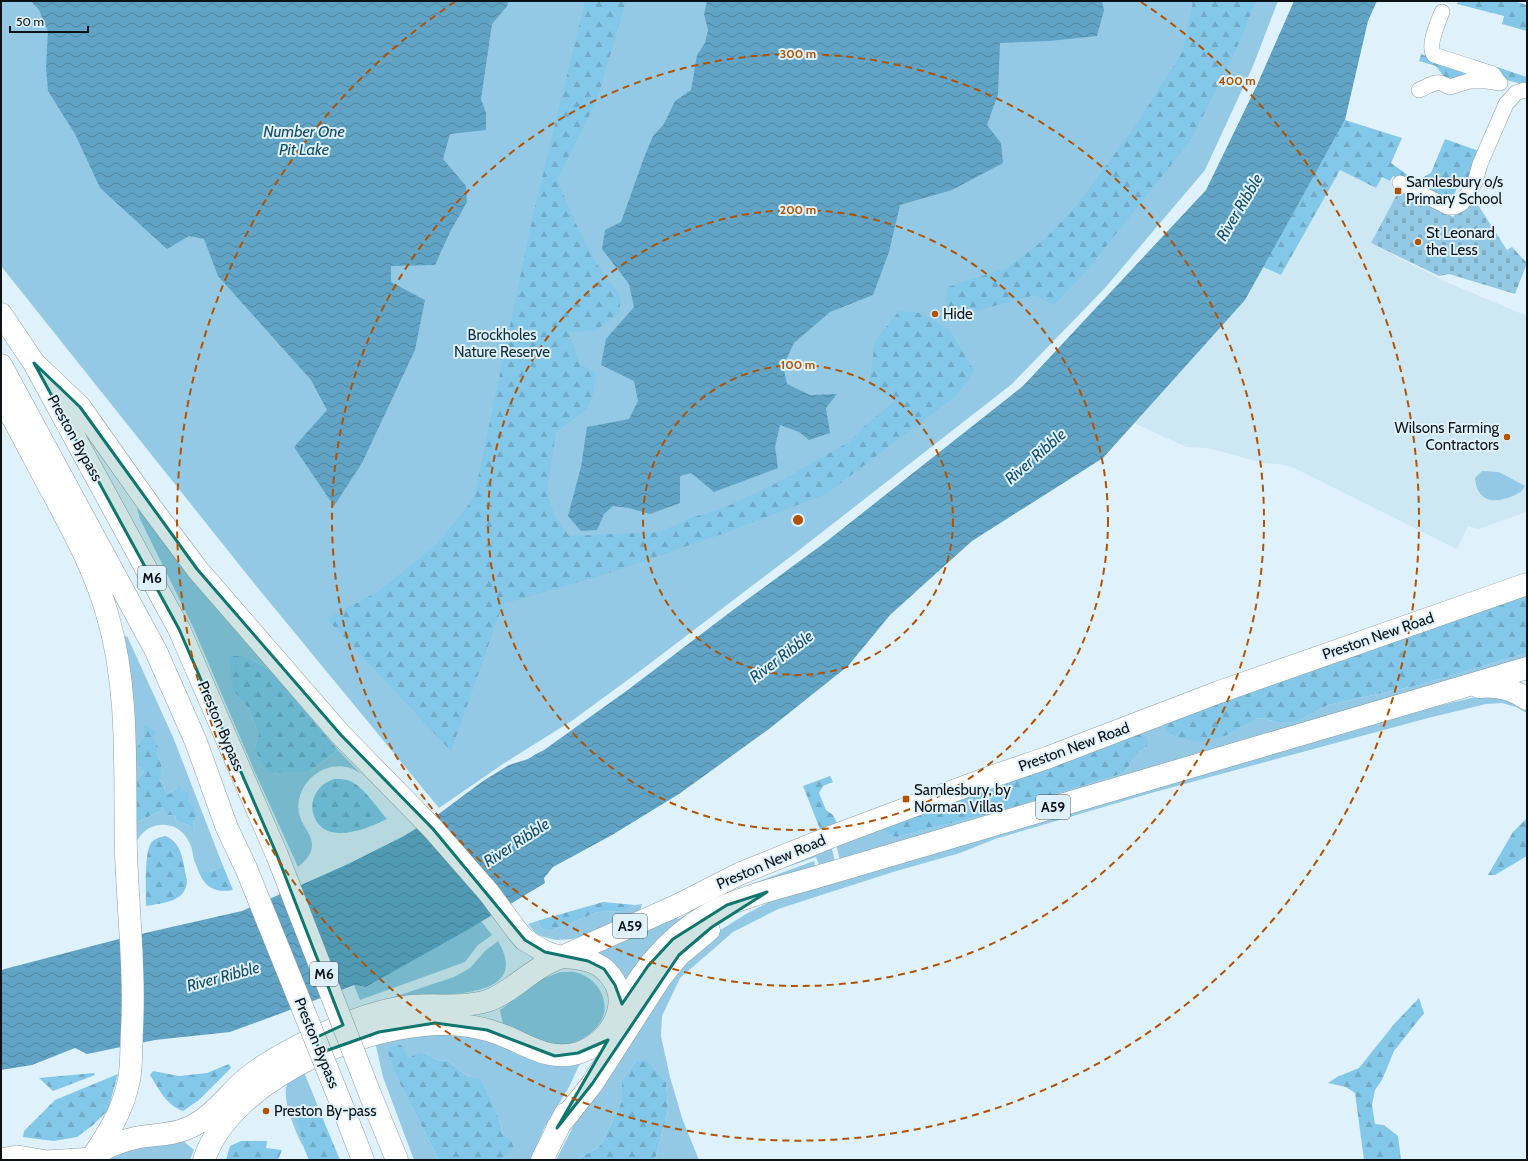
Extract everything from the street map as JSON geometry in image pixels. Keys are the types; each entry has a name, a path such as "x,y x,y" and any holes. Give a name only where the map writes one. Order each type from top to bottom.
{"highway":[{"name":"Preston Bypass","path":"1,314 34,363 179,629 278,855 396,1160"},
{"path":"34,363 80,407 150,506 197,569 341,735 433,829 489,893 517,931 545,952 561,957 588,961 604,969 615,985 620,1001 618,1015 599,1056 558,1128 542,1160"},
{"name":"Preston Bypass","path":"1,365 156,651 196,742 227,828 246,868 363,1160"},
{"path":"1,400 11,415 84,550 100,591 108,617 117,655 123,701 128,883 133,971 131,1065 126,1092 114,1124 93,1156"},
{"name":"Preston New Road","path":"93,1156 120,1142 134,1138 173,1133 194,1126 210,1114 254,1073 290,1050 352,1022 390,1010 411,1006 462,1004 486,1001 503,994 536,969 561,957 676,906 739,874 833,836 988,778 1049,757 1219,692 1527,584"},
{"name":"Preston New Road","path":"618,1015 648,966 673,939 690,926 728,905 767,892 1527,668"},
{"path":"1445,692 1494,687 1508,689 1527,699"},
{"path":"558,1128 592,1084 661,977 679,955 712,926 767,892"},
{"path":"204,1160 209,1147 219,1131 227,1120 248,1099 302,1062 342,1043 397,1028 423,1024 451,1024 487,1030 543,1053 555,1056 567,1055 588,1048 599,1041 618,1015"}],"street":[{"path":"1442,12 1431,45 1431,51 1434,55 1493,74 1499,83"},
{"path":"1419,90 1429,86 1432,83 1439,82 1450,87 1469,81 1487,81 1526,90"},
{"path":"1400,183 1448,207 1455,207 1462,204 1475,182 1480,164 1506,104 1516,93 1526,90"},
{"path":"1,1156 17,1153 47,1159 93,1156"}],"highlighted area":[{"path":"34,363 80,407 197,569 341,735 433,829 525,940 545,952 588,961 604,969 615,985 622,1004 648,966 673,939 727,905 767,892 712,927 679,955 592,1084 557,1128 608,1040 578,1053 555,1056 487,1030 435,1023 379,1032 320,1053 315,1038 343,1025 277,855 179,629"}],"shaded area":[{"path":"1340,170 1376,188 1382,177 1401,187 1371,243 1444,281 1527,316 1527,512 1478,529 1468,526 1457,549 1292,467 1264,463 1207,448 1186,447 1134,423 1245,300 1263,267 1281,275"}],"green space":[{"name":"Brockholes Nature Reserve","path":"1,1 1278,1 1253,66 1205,170 1105,288 1012,384 798,551 644,668 573,720 503,764 439,808 257,587 1,266"},
{"path":"585,1 626,1 597,100 557,179 576,224 600,270 620,293 620,313 595,331 569,332 579,363 596,374 593,394 587,409 556,432 547,490 554,515 569,536 659,532 694,517 728,506 777,483 849,442 868,423 895,401 869,385 875,341 899,311 921,313 950,330 974,371 957,395 826,494 725,533 606,574 503,604 451,751 327,619 379,591 437,544 474,498 533,215"},
{"path":"1193,1 1256,1 1239,43 1191,140 1087,270 1054,305 1035,295 953,317 945,302 948,287 1007,268 1045,239 1076,206 1134,128 1183,51"},
{"path":"1459,1 1514,1 1527,5 1527,31 1502,24 1504,16 1457,4"},
{"path":"1421,54 1472,72 1447,81 1436,66 1419,61"},
{"path":"1473,59 1527,77 1527,85 1502,79 1473,63"},
{"path":"1345,120 1402,138 1391,163 1416,181 1431,173 1445,139 1479,151 1472,180 1462,178 1450,203 1393,176 1390,181 1382,177 1376,188 1340,170 1281,275 1263,267"},
{"path":"1401,187 1453,217 1471,194 1507,250 1512,247 1527,263 1515,294 1449,274 1439,276 1371,243"},
{"path":"1482,471 1499,472 1525,486 1523,490 1506,499 1488,499 1479,492 1476,486 1475,478"},
{"path":"137,508 145,516 199,587 269,669 245,656 233,690 248,708 259,734 254,749 310,771 338,750 361,774 350,768 340,766 330,767 320,771 312,777 306,785 301,793 299,813 310,836 312,848 308,857 298,867 254,770 193,627 140,519"},
{"path":"1527,590 1527,653 1419,685 1328,705 1296,722 1277,722 1262,718 1255,719 1228,735 1197,742 1171,735 1166,729 1165,724 1168,721 1321,668 1330,663"},
{"path":"127,636 173,737 223,866 210,872 202,872 197,867 189,841 183,833 175,827 160,825 149,828 143,832 136,842 133,824 159,812 163,807 175,815 176,820 190,826 193,829 194,818 192,807 188,801 188,793 179,786 169,794 165,791 164,784 159,780 162,765 144,726 144,771 137,780 136,796 121,638"},
{"path":"1527,653 1527,661 840,860 836,844 888,824 889,835 897,837 1011,808 1124,773 1138,752 1146,748 1138,733 1168,721 1171,735 1228,735 1254,719 1262,718 1277,722 1296,722 1328,705 1419,685"},
{"path":"229,656 245,656 269,669 338,750 310,771 269,773 254,749 259,734 248,708 233,690"},
{"path":"1488,694 1527,707 1527,713 1516,707 1502,703 1486,704 1428,718 1151,793 995,839 960,853 893,872 778,909 733,932 680,978 662,1016 661,1036 670,1077 683,1121 699,1160 655,1160 668,1110 666,1082 648,1061 636,1061 622,1080 622,1101 600,1146 577,1160 556,1160 574,1125 684,962 714,934 746,914 779,897 1429,708"},
{"path":"144,725 156,731 153,739 158,747 157,754 162,765 159,780 164,784 165,791 169,794 179,786 189,793 188,801 197,815 194,819 193,830 190,826 176,820 175,815 167,815 163,807 159,812 133,824 137,780 144,771 139,765 135,750 144,738"},
{"path":"1138,733 1147,737 1148,742 1146,748 1138,752 1124,773 1011,808 897,837 889,835 886,832 885,828"},
{"path":"830,776 833,782 823,786 819,793 826,810 833,815 837,823 820,829 803,786"},
{"path":"334,779 346,780 355,784 365,793 387,819 364,829 346,833 329,831 321,827 315,819 313,801 317,792 323,785"},
{"path":"1527,818 1527,856 1495,875 1488,875 1513,832"},
{"path":"165,836 171,839 179,848 187,880 186,887 179,897 173,900 146,906 146,873 149,848 154,840"},
{"path":"831,845 835,862 819,865 816,857 758,877"},
{"path":"814,861 815,866 764,882 625,986 591,952 675,913 678,919 743,887"},
{"path":"196,864 202,872 210,872 223,866 233,890 225,891 213,889 208,886 201,877"},
{"path":"603,902 635,905 623,911 598,912 550,931 541,928 537,921"},
{"path":"642,904 640,911 591,934 572,939 556,940 537,935 528,924 537,921 541,928 550,931 598,912 623,911 635,905"},
{"path":"481,921 492,935 478,945 465,962 360,1000 354,985 366,987"},
{"path":"498,941 506,960 504,974 494,984 480,990 404,999 361,1008 454,977 470,968 485,951"},
{"path":"560,972 572,972 586,976 598,987 602,994 605,1009 603,1017 595,1029 580,1040 569,1044 557,1045 537,1041 504,1029 500,1010 542,979"},
{"path":"1419,998 1424,1013 1394,1051 1382,1080 1375,1090 1372,1105 1375,1124 1384,1125 1398,1136 1401,1160 1364,1160 1355,1093 1346,1087 1328,1083 1337,1077 1359,1068 1395,1023"},
{"path":"441,1031 583,1057 569,1087 545,1126 531,1160 501,1160 513,1148 511,1140 503,1134 498,1116 469,1077 448,1061 438,1060 423,1052 397,1078 439,1160 414,1160 383,1077 375,1042"},
{"path":"391,1045 401,1045 408,1058 423,1052 438,1060 448,1061 469,1077 480,1079 498,1116 503,1134 511,1140 514,1148 501,1160 439,1160 397,1078 387,1051"},
{"path":"636,1061 648,1061 666,1082 668,1110 655,1160 577,1160 600,1146 622,1101 622,1080"},
{"path":"229,1064 231,1068 199,1100 183,1111 167,1101 150,1075 153,1071 179,1076 207,1073"},
{"path":"304,1072 323,1119 311,1105 295,1107 304,1148 293,1124 286,1094 287,1086 290,1080"},
{"path":"94,1073 95,1075 53,1091 39,1078"},
{"path":"118,1074 108,1110 93,1125 77,1137 54,1141 23,1137 24,1131 55,1100"},
{"path":"311,1105 323,1119 340,1160 309,1160 304,1148 294,1107"},
{"path":"182,1140 194,1150 190,1160 105,1160 115,1153"},
{"path":"241,1141 267,1141 266,1148 282,1150 278,1160 226,1160 230,1146"}],"water":[{"name":"Number One Pit Lake","path":"31,1 507,1 508,5 492,24 481,99 486,113 486,130 450,134 443,159 466,186 467,202 450,232 435,265 391,266 391,282 425,300 415,350 362,463 334,506 294,447 327,410 311,380 218,276 204,239 189,236 167,249 100,188 75,134 48,91 46,68 48,31 39,10"},
{"path":"707,1 1102,1 1104,10 1097,36 1049,41 1000,43 998,94 987,125 1001,143 1003,163 952,190 900,205 889,252 873,295 830,312 794,343 783,366 787,384 810,395 837,394 826,408 830,433 809,440 799,432 780,425 775,447 778,468 714,492 691,473 680,476 680,503 650,514 629,508 613,506 604,514 597,530 581,531 568,516 581,467 587,427 629,419 638,401 634,381 601,365 606,339 634,307 629,284 602,249 605,230 621,222 653,136 664,124 675,101 691,90 697,55 705,43 708,30 704,14"},
{"name":"River Ribble","path":"1294,1 1377,1 1368,21 1345,120 1245,300 1103,458 972,541 890,615 848,666 769,729 679,794 612,835 553,867 544,878 545,883 469,929 366,987 354,985 230,1032 155,1040 87,1054 75,1048 32,1065 1,1070 1,970 119,939 242,911 346,865 404,836 436,816 483,781 509,765 528,759 544,750 629,689 827,541 1023,386 1206,190 1257,85"}],"place":[{"name":"Samlesbury o/s Primary School","path":"1398,191"},
{"name":"St Leonard the Less","path":"1418,242"},
{"name":"Hide","path":"935,314"},
{"name":"Wilsons Farming Contractors","path":"1507,437"},
{"name":"Samlesbury, by Norman Villas","path":"906,799"},
{"name":"Preston By-pass","path":"266,1111"}]}
